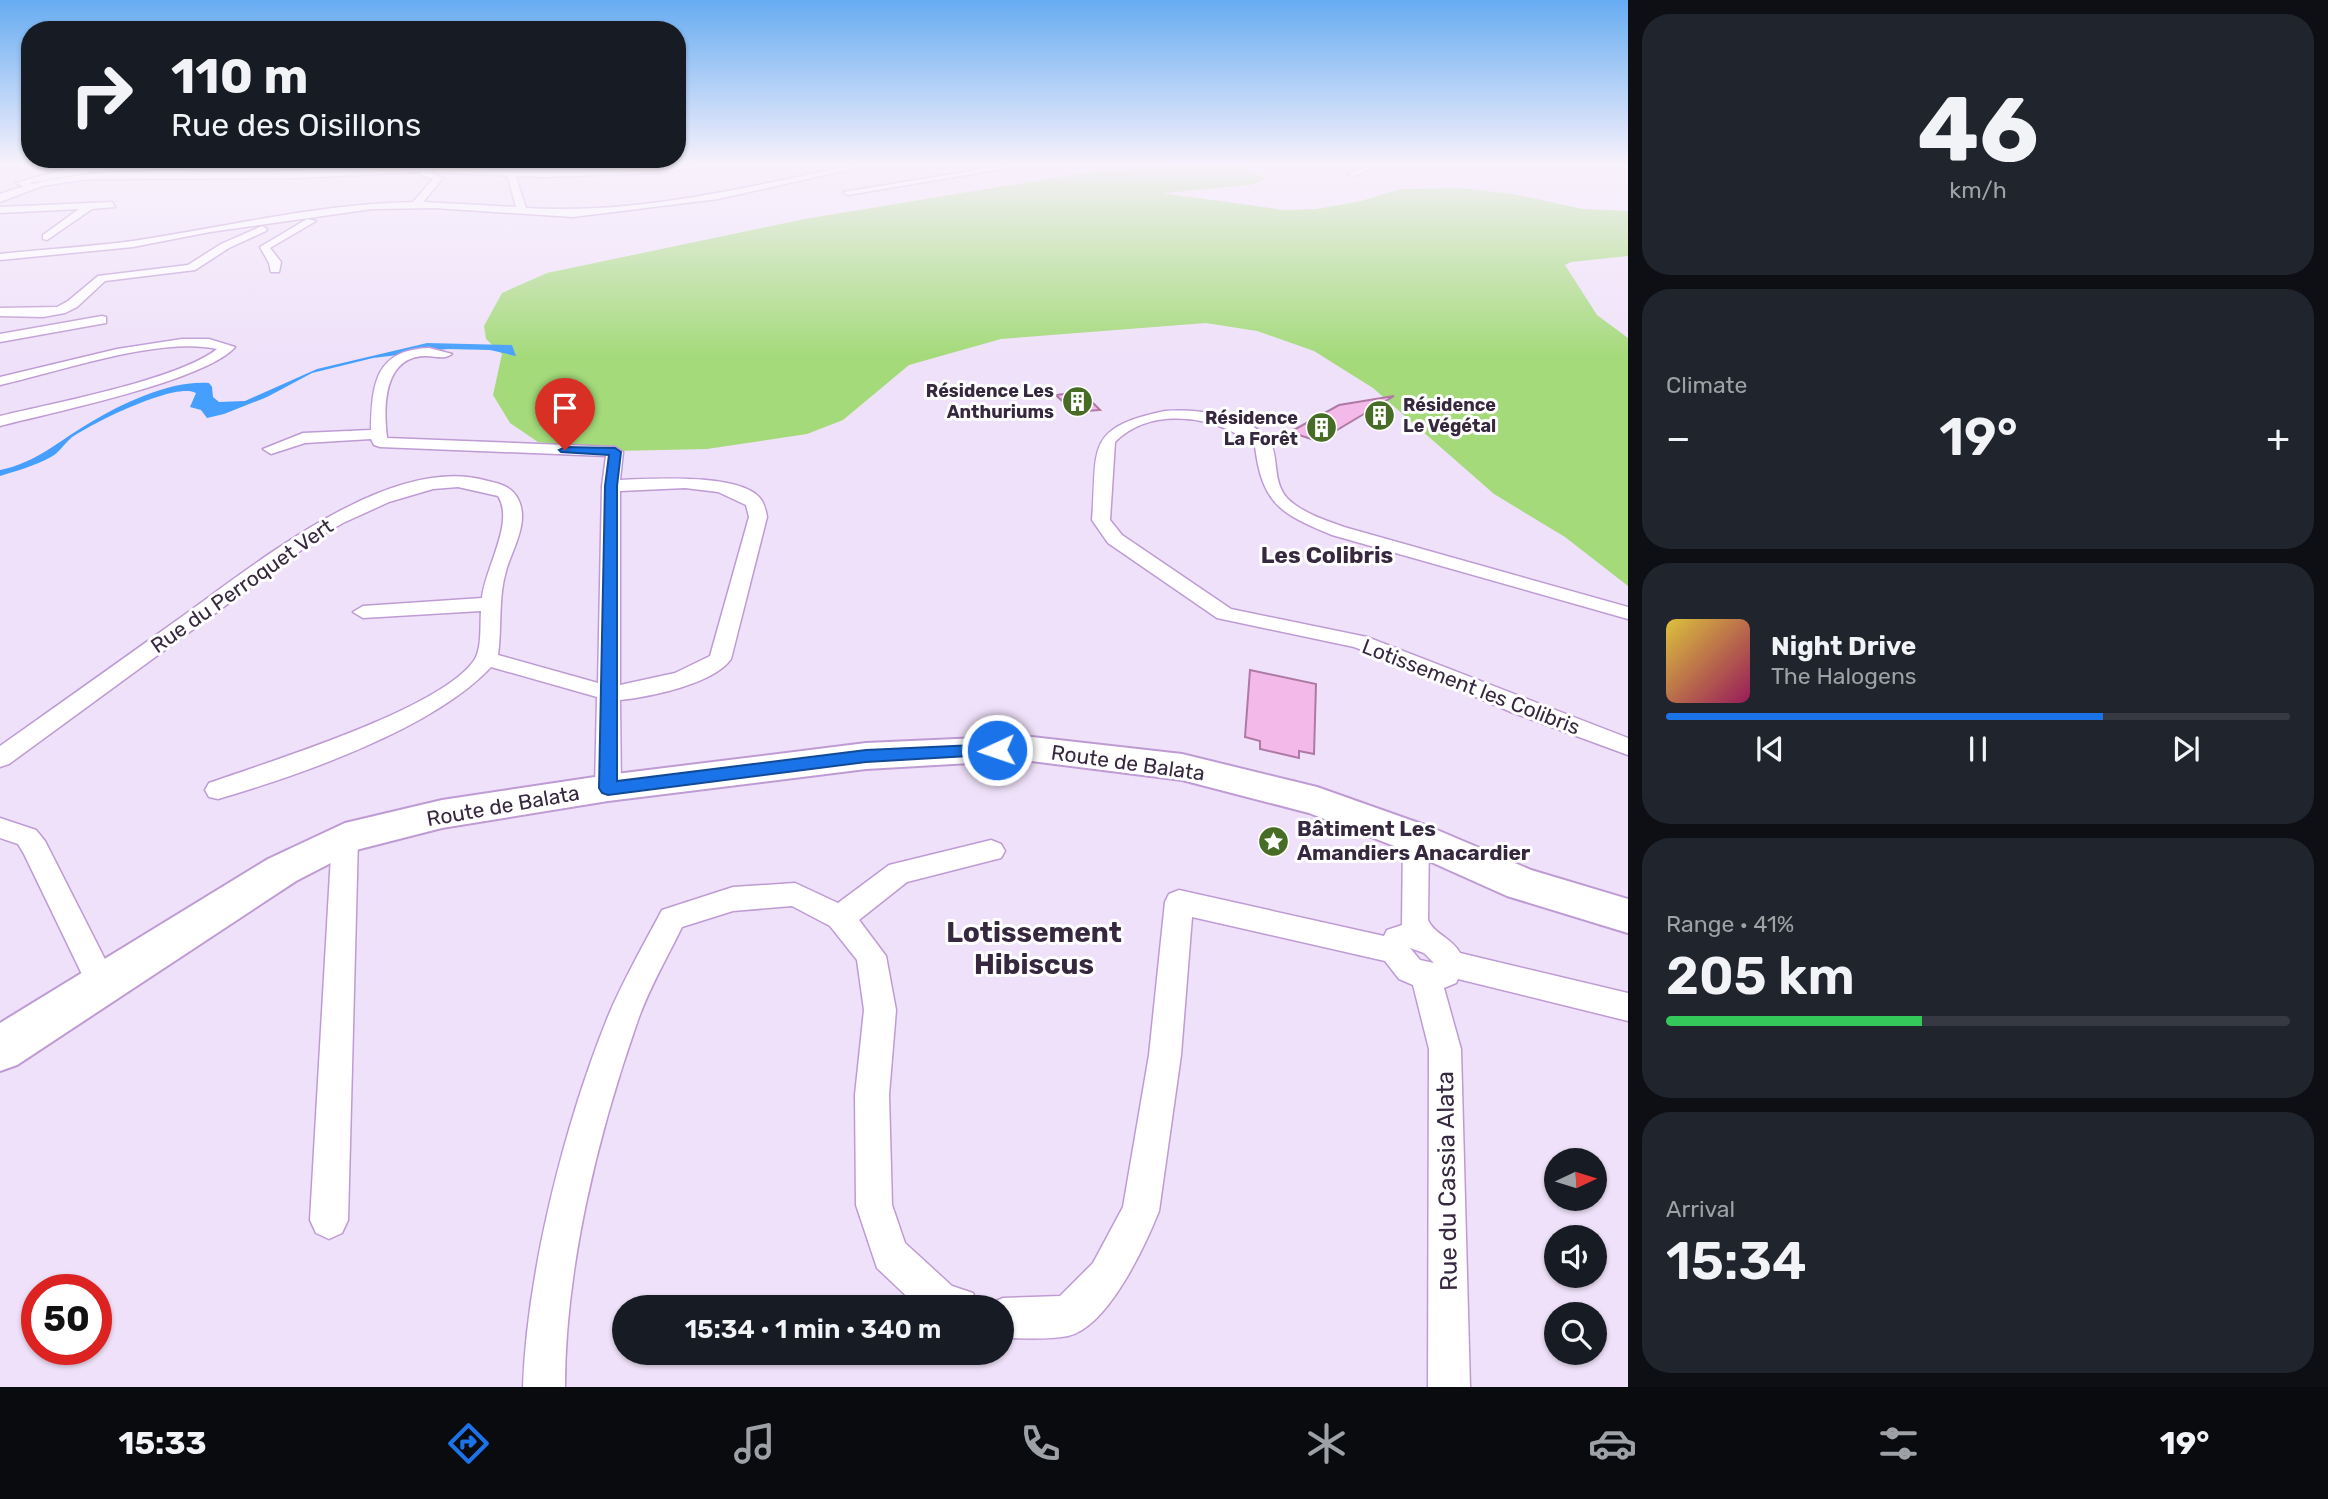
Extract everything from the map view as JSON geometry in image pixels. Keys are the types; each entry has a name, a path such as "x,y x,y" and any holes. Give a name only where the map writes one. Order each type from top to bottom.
{"main road":[{"name":"Route de Balata","path":"0,1049 282,870 345,838 442,814 608,788 866,756 1023,748 1182,767 1317,802 1416,838 1521,884 1628,916"}],"street":[{"path":"47,237 58,229"},
{"path":"0,257 133,244 223,229"},
{"path":"0,312 68,307 93,282 102,278 191,268 262,229"},
{"path":"275,270 275,262 265,251 266,246 297,229"},
{"path":"0,338 102,320"},
{"path":"0,381 160,347 199,342 217,342 228,347 224,355 187,371 0,421"},
{"path":"445,354 428,351 403,356 391,363 380,383 380,442 615,452 611,486 608,788"},
{"name":"Lotissement les Colibris","path":"1628,613 1338,531 1307,519 1284,504 1270,489 1263,444 1250,432 1221,420 1174,415 1142,421 1119,431 1106,444 1101,520 1115,539 1224,614 1359,642 1415,662 1519,707 1628,747"},
{"path":"271,449 303,438 378,434"},
{"name":"Rue du Perroquet Vert","path":"0,758 316,531 404,491 433,484 472,482 495,488 511,500 513,520 492,587 486,659"},
{"path":"218,790 423,709 452,691 486,659 610,692 685,679 712,668 720,659 758,517 754,502 720,487 611,486"},
{"path":"363,612 490,604"},
{"path":"0,828 27,837 35,848 103,985"},
{"path":"329,1220 345,838"},
{"path":"1416,838 1413,920 1403,964 1628,1007"},
{"path":"840,918 899,873 991,851"},
{"path":"544,1387 545,1333 577,1165 622,1020 672,918 733,899 795,894 840,918 871,956 880,1010 872,1095 874,1205 890,1255 933,1295"},
{"path":"1014,1318 1068,1316 1107,1277 1141,1210 1166,1055 1179,902 1408,944"},
{"name":"Rue du Cassia Alata","path":"1437,970 1444,1049 1449,1387"}],"green space":[{"path":"759,229 1628,229 1628,256 1571,262 1565,265 1597,315 1628,338 1628,586 1565,537 1494,494 1373,388 1314,351 1257,331 1206,323 1001,339 909,365 843,420 807,434 707,449 615,451 538,442 510,423 493,395 502,354 486,339 484,326 502,293 547,273"}],"water":[{"path":"427,343 512,345 516,356 490,350 447,349 373,358 312,373 267,397 207,418 201,410 190,407 196,393 171,393 114,414 71,438 51,457 0,476 0,470 25,462 104,415 163,389 209,383 213,397 219,402 245,401 317,369"}],"building":[{"name":"Résidence Les Anthuriums","path":"1082,392 1100,410 1073,412 1056,395"},
{"path":"1394,396 1327,436 1323,435 1314,440 1290,432 1339,405"},
{"path":"1250,670 1316,684 1314,754 1299,751 1299,758 1260,749 1260,741 1245,737"}],"place":[{"name":"Résidence Les Anthuriums","path":"1077,401"},
{"name":"Résidence Le Végétal","path":"1380,415"},
{"name":"Résidence La Forêt","path":"1321,428"},
{"name":"Bâtiment Les Amandiers Anacardier","path":"1274,841"}],"district":[{"name":"Les Colibris","path":"1327,555"},
{"name":"Lotissement Hibiscus","path":"1034,948"}],"route":[{"path":"565,450 615,452 611,486 608,788 866,756 997,750"}]}
